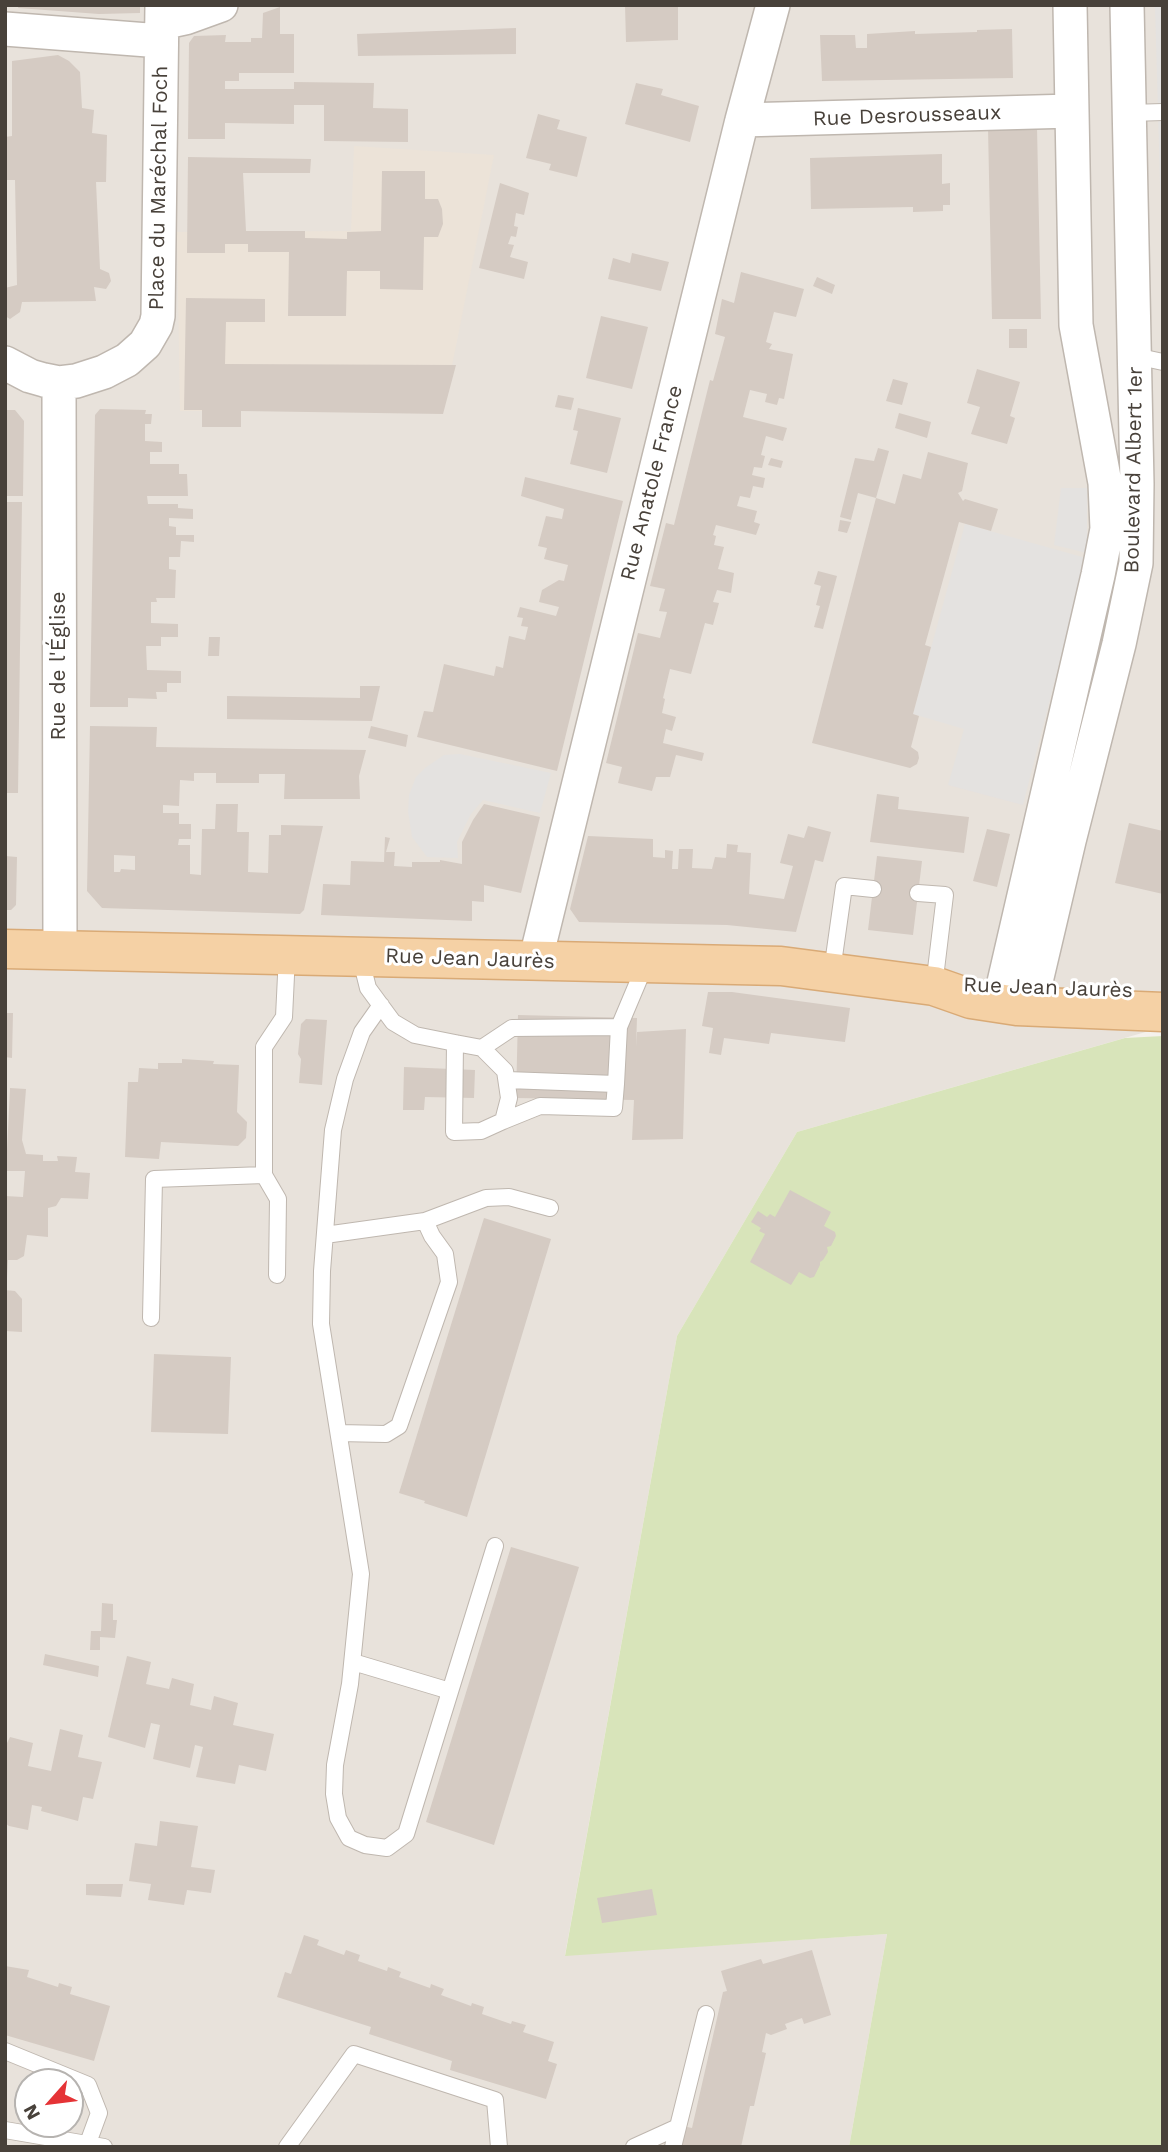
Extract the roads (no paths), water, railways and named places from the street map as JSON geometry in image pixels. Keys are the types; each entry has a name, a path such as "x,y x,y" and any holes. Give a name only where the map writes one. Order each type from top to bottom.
{"main road":[{"name":"Rue Jean Jaurès","path":"5,949 781,966 934,986 960,996 1100,991 1163,992"},
{"name":"Rue Jean Jaurès","path":"1017,995 1163,1012"}],"street":[{"path":"5,29 162,23 221,5"},
{"name":"Rue Anatole France","path":"535,962 742,120 773,5"},
{"name":"Boulevard Albert 1er","path":"1017,995 1107,528 1103,471 1076,326 1070,5"},
{"name":"Boulevard Albert 1er","path":"1017,995 1133,580 1149,359 1130,113 1127,5"},
{"name":"Place du Maréchal Foch","path":"5,363 30,376 60,383 91,377 127,360 145,344 156,325 159,316 162,23"},
{"name":"Rue Desrousseaux","path":"742,120 1072,111"},
{"name":"Rue de l'Église","path":"60,383 60,950"}],"lane":[{"path":"1130,113 1163,111"},
{"path":"832,971 844,886 873,889"},
{"path":"918,893 945,895 934,986"},
{"path":"277,1275 278,1199 264,1175 264,1047 284,1017 287,955"},
{"path":"360,956 368,988 393,1022 415,1035 482,1048 505,1071 509,1098 503,1121"},
{"path":"455,1043 454,1132 481,1131 540,1106 614,1108 619,1027 646,963"},
{"path":"381,1005 362,1032 345,1079 333,1130 321,1324 361,1574 352,1662 335,1765 334,1794 338,1818 349,1838 365,1845 387,1848 406,1834 495,1546"},
{"path":"482,1048 512,1028 619,1027"},
{"path":"507,1080 616,1084"},
{"path":"151,1318 155,1179 264,1175"},
{"path":"325,1236 425,1221 486,1198 509,1197 550,1208"},
{"path":"339,1433 386,1434 399,1426 449,1282 445,1254 425,1221"},
{"path":"352,1662 450,1691"},
{"path":"673,2147 706,2014"},
{"path":"5,2051 88,2085 99,2113 96,2145 5,2130"},
{"path":"287,2147 354,2054 495,2100 499,2147"},
{"path":"634,2147 678,2127"}]}
